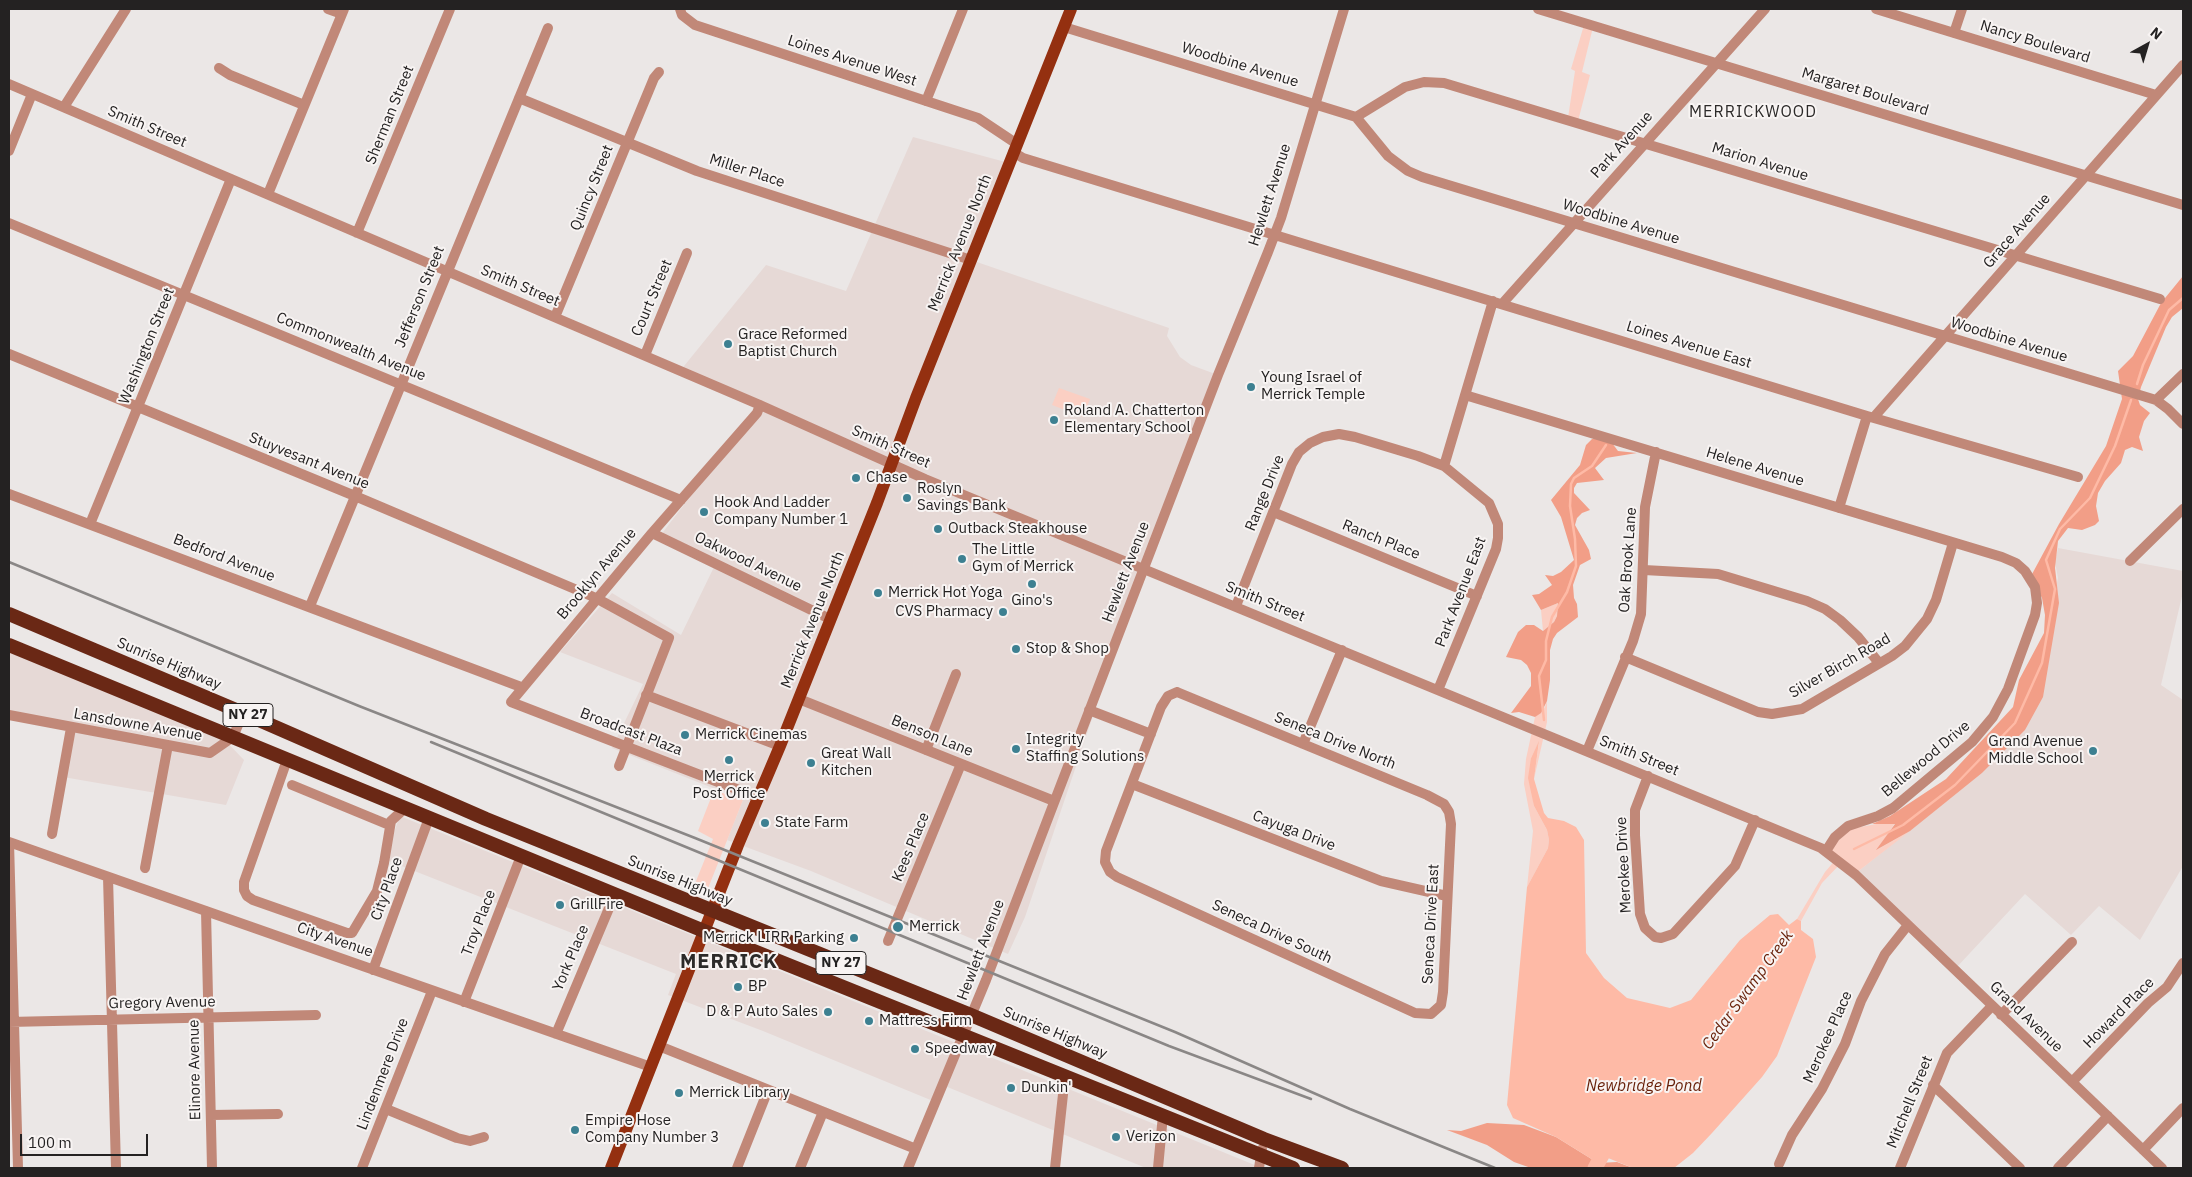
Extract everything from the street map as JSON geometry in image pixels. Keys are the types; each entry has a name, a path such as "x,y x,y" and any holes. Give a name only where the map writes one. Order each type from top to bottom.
{"highway":[{"name":"Sunrise Highway","path":"9,614 486,819 971,1015 1264,1138 1342,1168"},
{"name":"NY 27","path":"9,645 704,931 1164,1115 1260,1162 1293,1168"}],"main road":[{"name":"Merrick Avenue North","path":"611,1168 757,797 799,699 1071,9"}],"street":[{"path":"64,107 126,9"},
{"path":"268,194 343,12 328,9"},
{"name":"Sherman Street","path":"358,233 450,9"},
{"name":"Loines Avenue West","path":"680,9 682,15 694,25 978,118 1015,148 1023,158 1274,234"},
{"path":"926,101 962,9"},
{"name":"Hewlett Avenue","path":"908,1168 971,1015 1274,234 1344,9"},
{"name":"Margaret Boulevard","path":"1538,9 2183,205"},
{"name":"Park Avenue","path":"1444,466 1465,395 1498,302 1765,9"},
{"name":"Nancy Boulevard","path":"1876,9 2156,95"},
{"path":"1954,33 1962,9"},
{"name":"Woodbine Avenue","path":"1064,27 1356,117 1388,156 1408,171 1422,177 2156,400 2183,424"},
{"name":"Jefferson Street","path":"310,606 548,28"},
{"name":"Grace Avenue","path":"1839,508 1870,416 1944,336 2183,65"},
{"path":"219,68 230,75 304,105"},
{"name":"Quincy Street","path":"555,317 654,78 659,72"},
{"name":"Marion Avenue","path":"1356,117 1405,88 1424,82 1444,82 2015,256 2160,298"},
{"name":"Smith Street","path":"9,84 760,405 891,464 1755,820 1826,851 1868,887"},
{"path":"9,152 32,94"},
{"name":"Miller Place","path":"518,98 697,171 971,260"},
{"name":"Washington Street","path":"90,524 232,179"},
{"name":"Commonwealth Avenue","path":"9,223 681,500"},
{"name":"Loines Avenue East","path":"1274,234 1870,416 2078,477"},
{"name":"Court Street","path":"645,356 687,253"},
{"name":"Stuyvesant Avenue","path":"9,354 355,496 596,598 669,638 646,695"},
{"path":"2156,400 2183,374"},
{"name":"Helene Avenue","path":"1465,395 2016,563 2030,578"},
{"name":"Brooklyn Avenue","path":"521,687 757,413 760,405"},
{"name":"Range Drive","path":"1236,606 1292,464 1299,452 1310,443 1323,437 1339,434 1355,436 1444,466"},
{"name":"Oak Brook Lane","path":"1587,751 1641,614 1646,507 1656,452"},
{"name":"Park Avenue East","path":"1438,690 1496,549 1498,524 1489,503 1444,466"},
{"name":"Bedford Avenue","path":"9,494 521,687"},
{"path":"2130,561 2183,509"},
{"name":"Ranch Place","path":"1273,512 1477,596"},
{"name":"Oakwood Avenue","path":"652,533 830,619"},
{"name":"Silver Birch Road","path":"1625,658 1741,706 1772,714 1802,708 1905,646 1927,619 1936,600 1953,543"},
{"path":"1644,570 1718,574 1807,601 1825,609 1840,620 1858,637 1879,663"},
{"name":"Bellewood Drive","path":"1826,851 1836,837 1848,826 1878,816 1893,808 1972,742 1993,717 2008,688 2036,616 2037,603 2030,578"},
{"path":"1304,744 1342,650"},
{"path":"926,750 956,674"},
{"name":"Broadcast Plaza","path":"521,687 511,702 757,797"},
{"name":"Seneca Drive North","path":"1110,872 1105,862 1106,852 1160,707 1168,696 1177,692 1440,801 1449,812 1451,824"},
{"path":"619,766 646,695 780,746"},
{"name":"Benson Lane","path":"799,699 1054,801"},
{"path":"1089,710 1151,734"},
{"path":"233,737 243,713"},
{"name":"Lansdowne Avenue","path":"9,715 210,753 233,737"},
{"path":"52,834 72,728"},
{"path":"145,868 168,745"},
{"path":"287,760 244,882 244,890 247,896 347,934 352,933 377,891 384,863 389,824 405,808"},
{"name":"Kees Place","path":"888,941 962,764"},
{"name":"Merokee Drive","path":"1648,776 1636,810 1635,835 1640,914 1645,928 1655,937 1661,938 1673,934 1735,866 1755,820"},
{"name":"Cayuga Drive","path":"1132,784 1381,881 1447,896"},
{"path":"292,785 389,824"},
{"name":"City Place","path":"373,970 429,818"},
{"name":"Seneca Drive East","path":"1424,1015 1431,1014 1440,1005 1443,992 1451,824"},
{"path":"9,842 13,1120 18,1168"},
{"name":"City Avenue","path":"9,842 651,1067"},
{"name":"Troy Place","path":"464,1002 521,856"},
{"name":"Seneca Drive South","path":"1110,872 1117,877 1316,968 1415,1013 1424,1015"},
{"path":"108,877 116,1168"},
{"name":"Grand Avenue","path":"1868,887 2162,1168"},
{"name":"York Place","path":"556,1034 614,894"},
{"name":"Elinore Avenue","path":"206,911 212,1168"},
{"name":"Merokee Place","path":"1779,1164 1792,1134 1822,1089 1845,1044 1861,1001 1885,954 1908,925"},
{"path":"2002,1014 2072,942"},
{"name":"Howard Place","path":"2072,1082 2148,1003 2168,987 2183,963"},
{"name":"Lindenmere Drive","path":"362,1168 432,991"},
{"name":"Mitchell Street","path":"1900,1168 1947,1053 1992,1006"},
{"name":"Gregory Avenue","path":"11,1022 316,1016"},
{"path":"659,1046 916,1149"},
{"path":"1055,1168 1065,1076"},
{"path":"1933,1085 2020,1168"},
{"path":"738,1168 768,1090"},
{"path":"2143,1150 2183,1108"},
{"path":"386,1109 457,1138 470,1141 484,1137"},
{"path":"800,1168 823,1112"},
{"path":"211,1115 278,1114"},
{"path":"1158,1168 1164,1115"},
{"path":"2058,1168 2108,1116"},
{"path":"1260,1162 1264,1138"}],"shaded area":[{"path":"1584,25 1593,27 1582,72 1590,75 1578,121 1568,118 1575,71 1571,69"},
{"path":"913,137 1009,163 971,260 1169,328 1167,336 1180,357 1191,365 1218,375 1143,568 1025,917 1008,954 811,871 727,840 743,800 612,748 643,684 560,652 612,593 681,635 714,567 657,540 760,405 680,371 766,265 846,291"},
{"path":"2183,276 2183,308 2172,317 2166,327 2141,387 2138,399 2140,405 2150,413 2144,421 2139,437 2143,451 2132,447 2125,450 2121,463 2105,481 2098,493 2096,506 2099,521 2095,525 2082,530 2068,528 2058,541 2055,568 2059,603 2043,697 2025,730 1982,773 1910,831 1876,850 1895,824 1872,824 1890,816 1946,779 2013,707 2019,680 2044,633 2045,615 2042,598 2031,576 2059,524 2106,446 2122,399 2118,371 2133,356 2161,303"},
{"path":"1059,388 1090,399 1083,417 1052,405"},
{"path":"1592,439 1612,443 1618,451 1637,453 1606,458 1595,468 1604,480 1577,483 1574,488 1574,493 1590,510 1582,513 1577,518 1575,525 1589,550 1591,559 1580,565 1573,585 1578,617 1557,633 1553,639 1550,650 1550,680 1547,701 1541,713 1535,717 1519,712 1511,713 1531,686 1531,673 1527,665 1521,660 1506,657 1518,632 1526,625 1534,625 1543,631 1554,622 1557,616 1558,603 1541,610 1532,595 1539,594 1552,585 1545,575 1553,576 1561,572 1574,560 1561,517 1551,500 1580,465 1586,445"},
{"name":"Grand Avenue Middle School","path":"2058,548 2183,571 2183,592 2161,685 2183,700 2183,866 2140,940 2099,906 2071,935 2025,894 1956,968 1856,873 1982,773 2025,730 2058,578 2055,562"},
{"path":"1558,603 1557,616 1554,622 1543,631 1541,610"},
{"path":"9,647 219,734 244,760 226,805 63,777 72,729 9,717"},
{"path":"1547,701 1547,722 1534,779 1539,742 1531,758 1534,806 1547,830 1549,840 1548,848 1527,887 1533,831 1524,784 1526,759 1535,717 1545,707"},
{"path":"714,790 743,800 705,896 692,891 713,839 698,831"},
{"path":"400,816 1262,1168 1146,1168 940,1084 933,1101 763,1031 668,995 676,974 384,859"},
{"path":"1887,822 1895,823 1878,849 1910,831 1856,873 1842,862 1822,883 1801,921 1797,919 1825,872 1837,858 1828,851 1850,829"},
{"path":"1487,1123 1524,1125 1556,1137 1598,1163 1617,1162 1633,1168 1531,1168 1514,1162 1487,1145 1447,1130 1461,1131"}],"water":[{"name":"Newbridge Pond","path":"1539,741 1534,779 1544,813 1548,818 1564,821 1576,827 1584,840 1586,953 1604,978 1627,998 1670,1008 1691,1000 1740,940 1770,915 1778,914 1789,925 1797,919 1801,921 1801,930 1813,939 1816,957 1777,1056 1762,1077 1712,1133 1693,1153 1674,1168 1633,1168 1603,1156 1598,1163 1556,1137 1513,1118 1507,1105 1527,887 1548,848 1549,840 1547,830 1534,806 1528,778 1531,758"}],"waterway":[{"name":"Cedar Swamp Creek","path":"2137,384 2143,365 2169,310 2183,298"},
{"name":"Cedar Swamp Creek","path":"1854,849 1903,825 1955,785 2015,723 2042,663 2055,589 2046,560 2060,529 2090,498 2115,446 2131,400"},
{"path":"1544,720 1539,676 1546,660 1546,641 1552,617 1567,592 1576,566 1575,539 1570,506 1571,484 1574,478 1592,466 1606,445"},
{"name":"Cedar Swamp Creek","path":"1595,1168 1606,1148"}],"railway":[{"path":"9,562 359,706 695,838 1175,1032 1350,1109 1495,1168"},
{"path":"431,742 1169,1046 1311,1099"}],"place":[{"name":"Grace Reformed Baptist Church","path":"728,344"},
{"name":"Young Israel of Merrick Temple","path":"1251,387"},
{"name":"Roland A. Chatterton Elementary School","path":"1054,420"},
{"name":"Chase","path":"856,478"},
{"name":"Roslyn Savings Bank","path":"907,498"},
{"name":"Hook And Ladder Company Number 1","path":"704,512"},
{"name":"Outback Steakhouse","path":"938,529"},
{"name":"The Little Gym of Merrick","path":"962,559"},
{"name":"Gino's","path":"1032,584"},
{"name":"Merrick Hot Yoga","path":"878,593"},
{"name":"CVS Pharmacy","path":"1003,612"},
{"name":"Stop & Shop","path":"1016,649"},
{"name":"Merrick Cinemas","path":"685,735"},
{"name":"Integrity Staffing Solutions","path":"1016,749"},
{"name":"Grand Avenue Middle School","path":"2093,751"},
{"name":"Merrick Post Office","path":"729,760"},
{"name":"Great Wall Kitchen","path":"811,763"},
{"name":"State Farm","path":"765,823"},
{"name":"GrillFire","path":"560,905"},
{"name":"Merrick","path":"898,927"},
{"name":"Merrick LIRR Parking","path":"854,938"},
{"name":"BP","path":"738,987"},
{"name":"D & P Auto Sales","path":"828,1012"},
{"name":"Mattress Firm","path":"869,1021"},
{"name":"Speedway","path":"915,1049"},
{"name":"Dunkin'","path":"1011,1088"},
{"name":"Merrick Library","path":"679,1093"},
{"name":"Empire Hose Company Number 3","path":"575,1130"},
{"name":"Verizon","path":"1116,1137"}],"district":[{"name":"MERRICKWOOD","path":"1753,112"},
{"name":"MERRICK","path":"729,962"}]}
